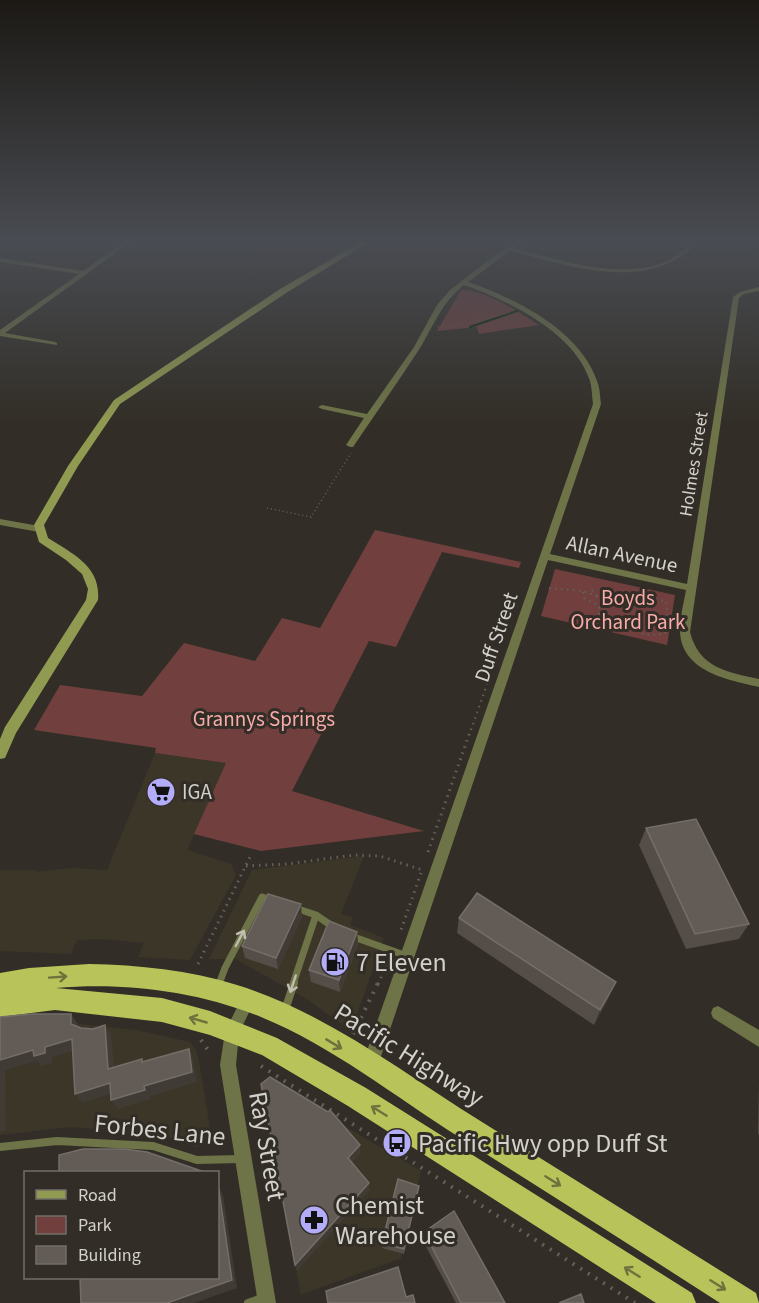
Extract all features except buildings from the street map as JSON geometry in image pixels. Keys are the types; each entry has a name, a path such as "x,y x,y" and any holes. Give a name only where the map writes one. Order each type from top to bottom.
{"highway":[{"name":"Pacific Highway","path":"0,984 101,976 166,981 216,991 284,1014 370,1065 746,1303"},
{"path":"0,1006 55,999 162,1010 210,1023 269,1046 357,1097 681,1303"}],"main road":[{"path":"0,754 5,731 86,612 95,588 93,579 87,571 43,540 39,529 43,515 72,466 117,402 267,302"}],"street":[{"path":"0,334 44,302"},
{"path":"350,445 417,347 443,302"},
{"name":"Duff Street","path":"370,1065 597,404 594,383 572,347 541,320 511,302"},
{"name":"Holmes Street","path":"735,302 685,632 694,657 715,672 759,683"},
{"path":"0,334 55,344"},
{"path":"322,407 370,417"},
{"path":"0,522 39,529"},
{"name":"Allan Avenue","path":"544,556 692,588"},
{"name":"Ray Street","path":"248,1000 232,1032 228,1065 267,1300"},
{"path":"718,1013 759,1039"}],"lane":[{"path":"216,991 225,968 262,897 316,915 344,933 407,956"},
{"path":"284,1014 316,915"},
{"name":"Forbes Lane","path":"0,1148 57,1141 153,1146 197,1160 244,1159"},
{"path":"248,1303 267,1300"}],"path":[{"path":"428,327 473,322 517,310"},
{"path":"267,508 311,517 355,448 350,445"},
{"path":"549,588 583,591 629,609"},
{"path":"592,590 597,593 597,596"},
{"path":"583,591 584,598 598,606 598,622"},
{"path":"632,595 666,601 668,620 665,634 644,635 628,617 629,609 632,595"},
{"path":"590,621 604,623 610,601"},
{"path":"428,852 494,663"},
{"path":"246,866 287,864 354,855 380,856 422,870"},
{"path":"198,964 250,857"},
{"path":"198,1035 208,1050"},
{"path":"261,1066 635,1303"}],"shaded area":[{"path":"155,753 227,763 187,850 231,864 236,875 190,960 138,957 144,943 102,939 77,940 71,954 0,951 0,870 36,870 35,872 72,868 107,870"},
{"path":"364,856 341,914 353,918 350,925 384,938 351,1031 308,1000 236,959 209,959 252,870"},
{"path":"40,1024 78,1024 136,1030 190,1042 196,1050 199,1061 211,1135 207,1142 196,1147 158,1133 71,1127 0,1135 0,1029"},
{"path":"271,1083 421,1171 401,1258 301,1295 262,1091"}],"green space":[{"path":"454,302 500,302 539,325 479,334 477,327 437,331"},
{"name":"Grannys Springs","path":"375,530 521,562 519,568 442,552 396,647 369,641 292,791 424,831 261,851 194,834 226,763 155,753 156,748 34,730 60,685 142,696 184,643 255,661 282,618 320,628"},
{"name":"Boyds Orchard Park","path":"555,569 675,595 667,645 541,616"}],"waterway":[{"path":"470,327 517,311"}],"place":[{"name":"IGA","path":"161,792"},
{"name":"7 Eleven","path":"335,962"},
{"name":"Pacific Hwy opp Duff St","path":"397,1143"},
{"name":"Chemist Warehouse","path":"314,1220"}]}
